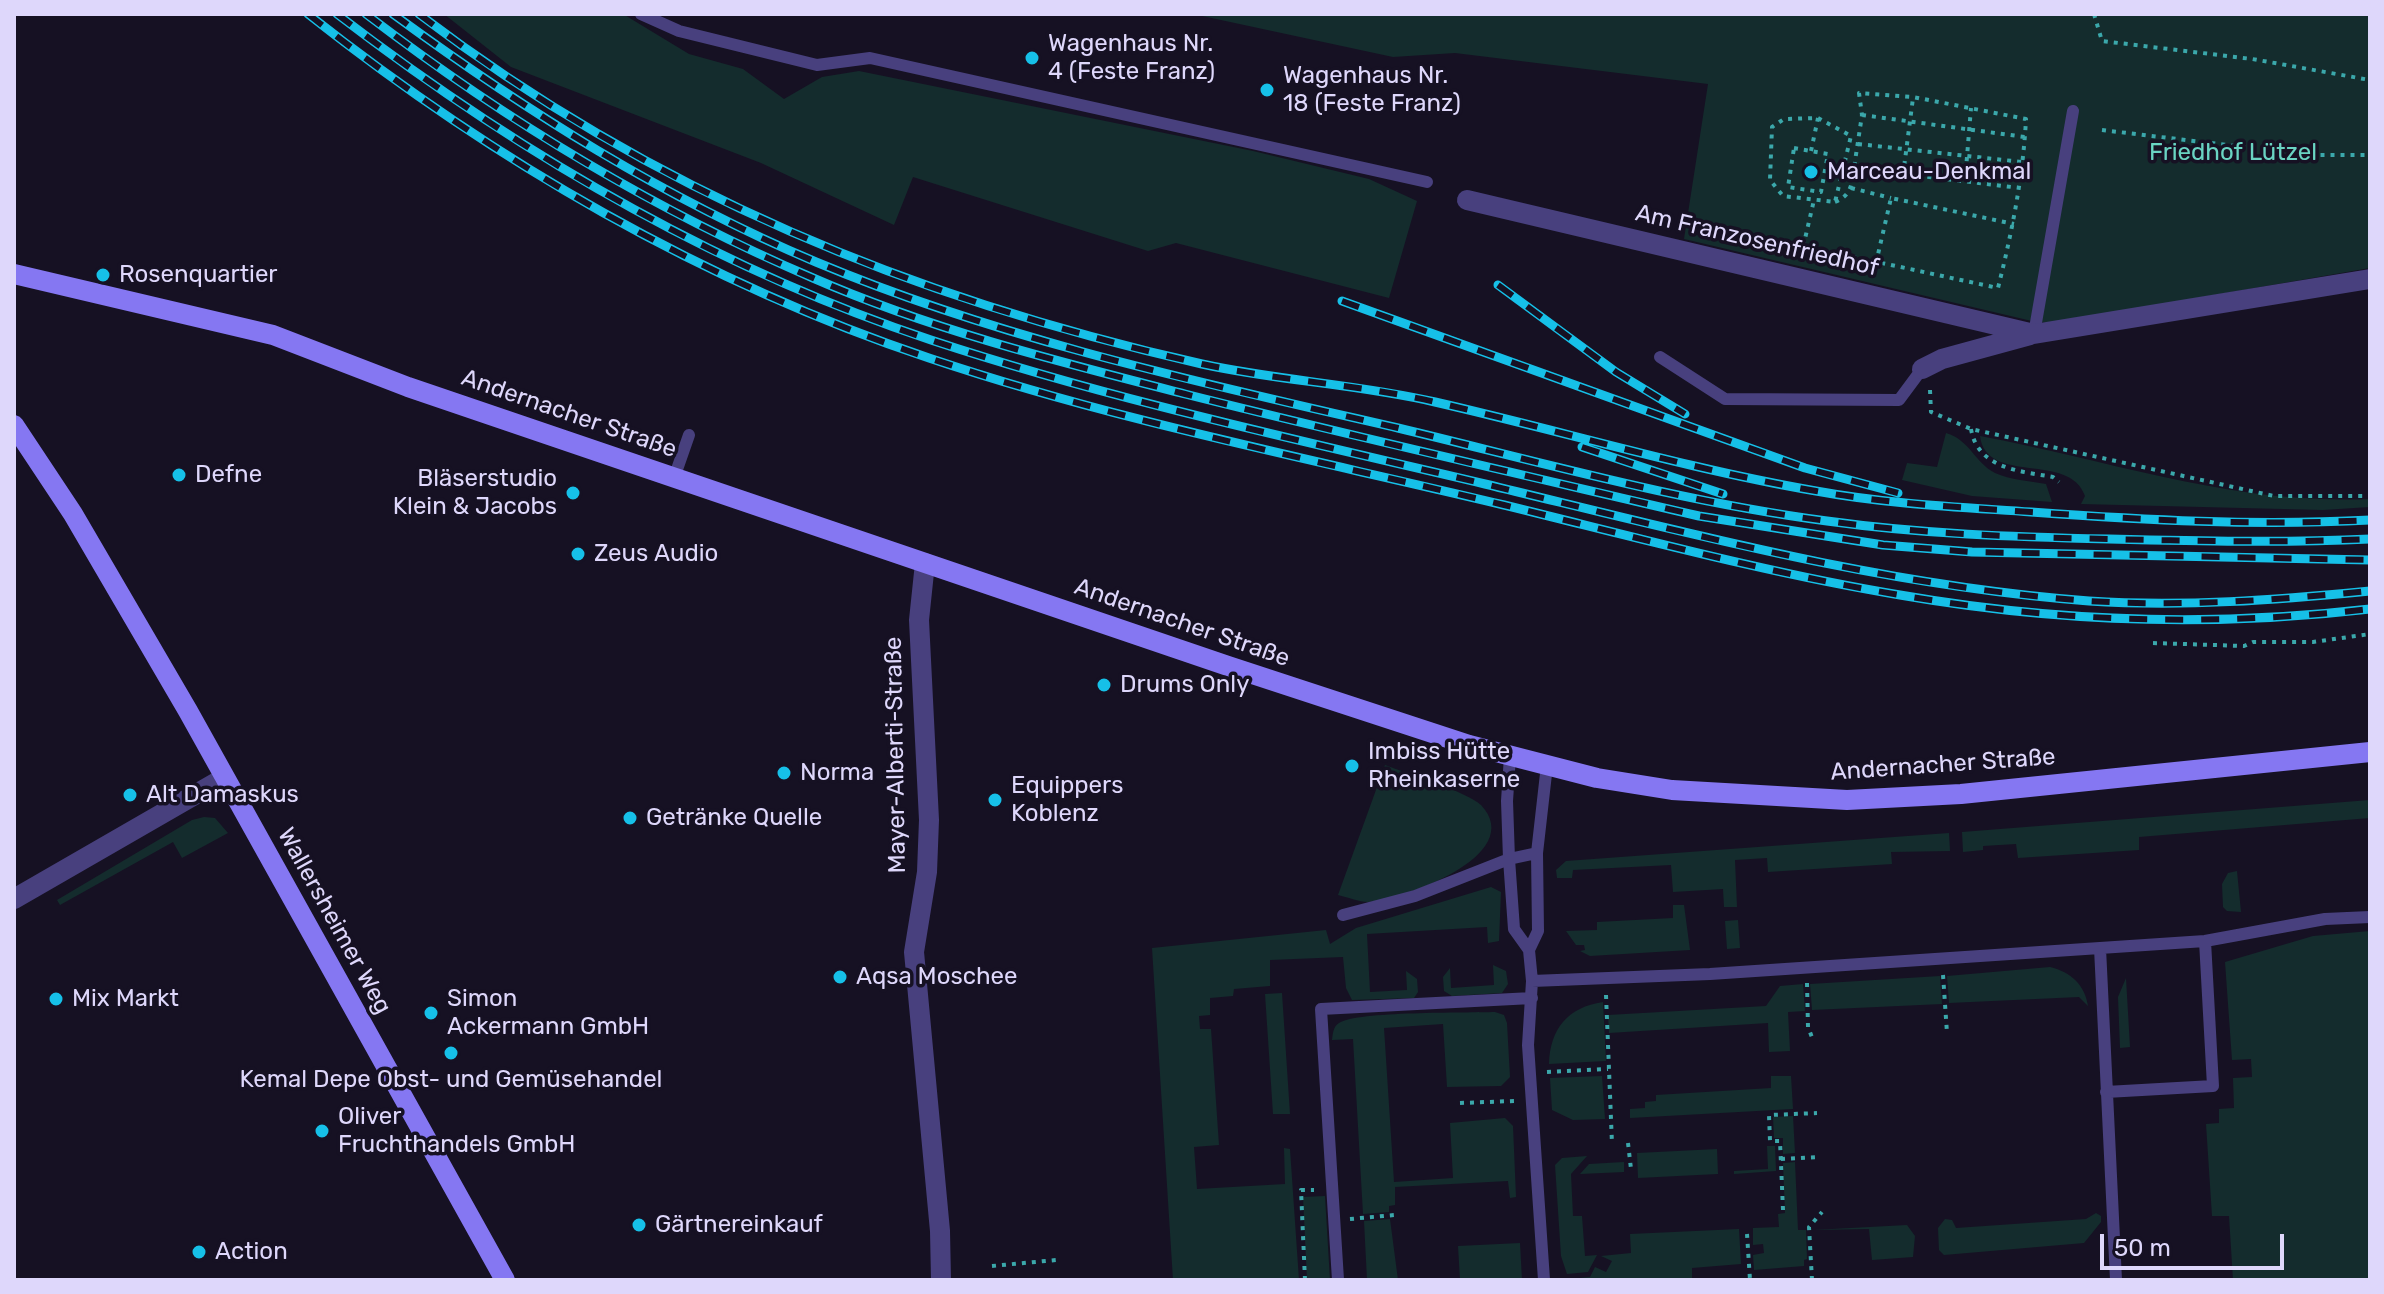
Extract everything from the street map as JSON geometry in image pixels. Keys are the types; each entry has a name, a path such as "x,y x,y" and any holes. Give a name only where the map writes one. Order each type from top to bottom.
{"street":[{"name":"Am Franzosenfriedhof","path":"1467,200 2034,334"},
{"name":"Andernacher Straße","path":"14,274 273,335 408,387 1387,719 1547,765 1672,790 1847,800 1961,794 2370,752"},
{"name":"Am Franzosenfriedhof","path":"1922,369 1942,359 2034,334 2370,279"},
{"name":"Wallersheimer Weg","path":"14,425 73,514 505,1280"},
{"name":"Mayer-Alberti-Straße","path":"925,563 919,620 929,833 927,872 914,952 940,1231 941,1280"},
{"path":"14,899 224,778"}],"lane":[{"path":"641,14 679,31 817,65 870,58 1427,182"},
{"path":"2034,334 2073,111"},
{"path":"1660,357 1725,399 1899,400 1922,369"},
{"path":"674,478 689,435"},
{"path":"1510,756 1507,801 1509,859 1514,929 1529,950 1532,981 1528,1045 1544,1280"},
{"path":"1529,950 1538,931 1537,853 1547,765"},
{"path":"1343,915 1415,896 1509,859 1537,853"},
{"path":"1532,981 1806,968 2205,941 2325,919 2370,917"},
{"path":"2106,1092 2213,1086 2205,941"},
{"path":"2100,948 2116,1280"},
{"path":"1338,1280 1321,1009 1532,998"}],"path":[{"path":"2094,14 2102,41 2252,59 2370,80"},
{"path":"1803,246 1998,288 2020,188 2026,119 1913,97 1859,93 1862,115 1851,188 1845,199 1835,202 1783,196 1770,180 1772,127 1784,119 1818,118 1851,136 1835,202"},
{"path":"1903,175 1913,97"},
{"path":"1965,181 1972,108"},
{"path":"1862,115 2025,137"},
{"path":"1811,151 1818,118"},
{"path":"2102,130 2311,155 2370,155"},
{"path":"1858,144 2022,162"},
{"path":"1794,148 1828,154 1821,192 1806,190 1788,187 1794,148"},
{"path":"1854,168 2020,188"},
{"path":"1851,188 2014,224"},
{"path":"1804,198 1806,190"},
{"path":"1876,264 1891,198"},
{"path":"1795,277 1814,200"},
{"path":"1942,359 1929,381 1931,412 1971,429 2274,496 2370,496"},
{"path":"1971,429 1973,439 1998,466 2053,477 2059,482"},
{"path":"2153,643 2244,646 2253,642 2313,642 2370,634"},
{"path":"1942,957 1947,1033"},
{"path":"1806,968 1808,1027 1813,1040"},
{"path":"1605,979 1612,1144"},
{"path":"1530,1073 1608,1069"},
{"path":"1460,1103 1532,1100"},
{"path":"1783,1210 1780,1141 1770,1141 1769,1115 1817,1113"},
{"path":"1628,1143 1631,1169"},
{"path":"1781,1159 1819,1157"},
{"path":"1305,1280 1301,1190 1332,1189"},
{"path":"1812,1280 1809,1227 1822,1212"},
{"path":"1334,1220 1395,1215"},
{"path":"1747,1234 1750,1280"},
{"path":"992,1266 1056,1260"}],"green space":[{"path":"444,14 623,14 689,54 743,69 784,99 822,77 859,71 1253,151 1369,179 1417,201 1389,298 1176,243 1148,251 913,177 894,225 761,163 511,67"},
{"name":"Friedhof Lützel","path":"1193,14 2370,14 2370,268 2053,323 2036,322 1684,239 1708,84 1455,53 1393,57"},
{"path":"1946,433 1961,441 1995,473 2046,484 2052,502 1972,496 1902,480 1907,463 1937,467"},
{"path":"1980,436 2221,488 2319,499 2370,499 2370,507 2323,510 2081,504 2085,496 2076,483 2047,470 1997,460 1986,451"},
{"path":"1385,765 1450,789 1481,805 1491,823 1488,841 1475,857 1455,872 1407,893 1368,902 1338,895"},
{"path":"2370,800 2370,818 2139,837 2139,850 2018,858 2016,844 1983,846 1983,850 1963,852 1962,832"},
{"path":"215,818 228,833 182,858 173,842 60,905 57,900 192,820"},
{"path":"1949,833 1950,851 1891,852 1892,864 1768,872 1767,858 1735,860 1737,907 1724,907 1723,889 1673,892 1671,865 1573,870 1572,878 1557,878 1556,870 1566,861"},
{"path":"2237,871 2241,912 2227,911 2223,907 2222,884 2228,873"},
{"path":"1491,887 1501,892 1499,941 1488,943 1487,927 1367,934 1370,992 1407,990 1406,971 1417,979 1418,992 1414,998 1352,1000 1346,988 1343,957 1270,960 1270,986 1234,989 1233,996 1210,998 1210,1015 1199,1016 1200,1029 1211,1029 1219,1145 1194,1147 1197,1189 1285,1184 1284,1148 1290,1149 1299,1280 1173,1280 1152,948 1326,930 1330,944 1356,928"},
{"path":"1673,905 1684,905 1690,950 1590,956 1580,951 1585,950 1584,945 1576,945 1566,931 1597,930 1597,922 1673,918"},
{"path":"1738,920 1740,948 1727,949 1725,921"},
{"path":"2370,931 2370,1280 2233,1280 2229,1216 2212,1216 2206,1124 2219,1123 2219,1109 2234,1108 2233,1078 2252,1077 2251,1059 2232,1060 2225,962 2313,936"},
{"path":"1493,965 1506,971 1508,984 1502,993 1452,996 1444,991 1443,977 1450,968 1451,988 1494,985"},
{"path":"2050,967 2076,980 2088,1006 2079,997 1949,1003 1947,976"},
{"path":"1940,976 1942,1004 1812,1010 1810,984"},
{"path":"2126,978 2130,1047 2120,1048 2118,997"},
{"path":"1803,984 1805,1011 1788,1012 1790,1051 1769,1052 1768,1023 1609,1033 1608,1015 1766,1006 1780,986"},
{"path":"1282,993 1290,1114 1273,1114 1265,994"},
{"path":"1603,1002 1606,1061 1549,1064 1553,1040 1563,1022 1580,1009"},
{"path":"1495,1012 1504,1015 1507,1023 1510,1077 1501,1086 1447,1087 1443,1024 1384,1028 1394,1182 1453,1178 1450,1123 1505,1118 1513,1126 1516,1197 1510,1198 1508,1181 1395,1187 1395,1205 1389,1206 1389,1212 1363,1214 1353,1039 1332,1040 1336,1026 1367,1016"},
{"path":"1602,1076 1605,1119 1573,1120 1552,1110 1550,1078"},
{"path":"1771,1076 1791,1076 1793,1109 1630,1118 1630,1109 1645,1108 1645,1102 1656,1101 1656,1095 1771,1088"},
{"path":"1793,1116 1795,1153 1783,1154 1783,1138 1774,1138 1773,1117"},
{"path":"1767,1146 1775,1146 1776,1171 1734,1174 1734,1171 1768,1169"},
{"path":"1717,1149 1718,1174 1638,1178 1637,1153"},
{"path":"1587,1156 1571,1174 1573,1216 1582,1216 1585,1256 1597,1255 1588,1272 1567,1274 1561,1256 1555,1165 1562,1158"},
{"path":"1624,1162 1624,1172 1580,1174 1589,1164"},
{"path":"1795,1162 1798,1230 1806,1230 1807,1259 1804,1266 1754,1270 1753,1255 1764,1253 1763,1244 1753,1245 1753,1228 1779,1227 1778,1214 1785,1213 1783,1163"},
{"path":"1325,1196 1330,1280 1307,1280 1303,1197"},
{"path":"2096,1213 2101,1216 2101,1222 2084,1243 1944,1255 1939,1250 1938,1228 1945,1219 1952,1220 1956,1228 2086,1219"},
{"path":"1390,1219 1398,1280 1367,1280 1364,1221"},
{"path":"1907,1225 1915,1236 1913,1257 1872,1260 1869,1229 1813,1230"},
{"path":"1739,1229 1741,1264 1692,1268 1692,1280 1569,1279 1590,1277 1595,1267 1606,1272 1612,1261 1601,1256 1631,1253 1630,1234"},
{"path":"1520,1243 1522,1280 1460,1280 1458,1246"}],"railway":[{"path":"308,14 379,68 527,168 683,255 845,328 1000,381 1142,420 1701,554 1900,595 2017,611 2134,619 2252,618 2370,609"},
{"path":"337,14 405,65 547,159 695,242 851,311 931,340 1068,382 1710,538 1936,583 2012,594 2124,603 2230,602 2370,591"},
{"path":"366,14 526,126 695,223 858,297 1044,357 1313,426 1699,516 1883,545 1972,552 2370,560"},
{"path":"393,14 545,118 704,210 816,262 886,290 958,315 1103,357 1611,480 1719,503 1827,521 1932,532 2038,537 2240,541 2370,539"},
{"path":"419,14 508,78 600,135 694,186 791,232 890,272 1096,338 1231,370 1435,402 1720,472 1843,495 1950,507 2158,520 2370,520"},
{"path":"1498,285 1616,372 1685,414"},
{"path":"1342,301 1805,468 1898,493"},
{"path":"1582,447 1723,494"}],"place":[{"name":"Wagenhaus Nr. 4 (Feste Franz)","path":"1032,58"},
{"name":"Wagenhaus Nr. 18 (Feste Franz)","path":"1267,90"},
{"name":"Marceau-Denkmal","path":"1811,172"},
{"name":"Rosenquartier","path":"103,275"},
{"name":"Defne","path":"179,475"},
{"name":"Bläserstudio Klein & Jacobs","path":"573,493"},
{"name":"Zeus Audio","path":"578,554"},
{"name":"Drums Only","path":"1104,685"},
{"name":"Imbiss Hütte Rheinkaserne","path":"1352,766"},
{"name":"Norma","path":"784,773"},
{"name":"Alt Damaskus","path":"130,795"},
{"name":"Equippers Koblenz","path":"995,800"},
{"name":"Getränke Quelle","path":"630,818"},
{"name":"Aqsa Moschee","path":"840,977"},
{"name":"Mix Markt","path":"56,999"},
{"name":"Simon Ackermann GmbH","path":"431,1013"},
{"name":"Kemal Depe Obst- und Gemüsehandel","path":"451,1053"},
{"name":"Oliver Fruchthandels GmbH","path":"322,1131"},
{"name":"Gärtnereinkauf","path":"639,1225"},
{"name":"Action","path":"199,1252"}]}
